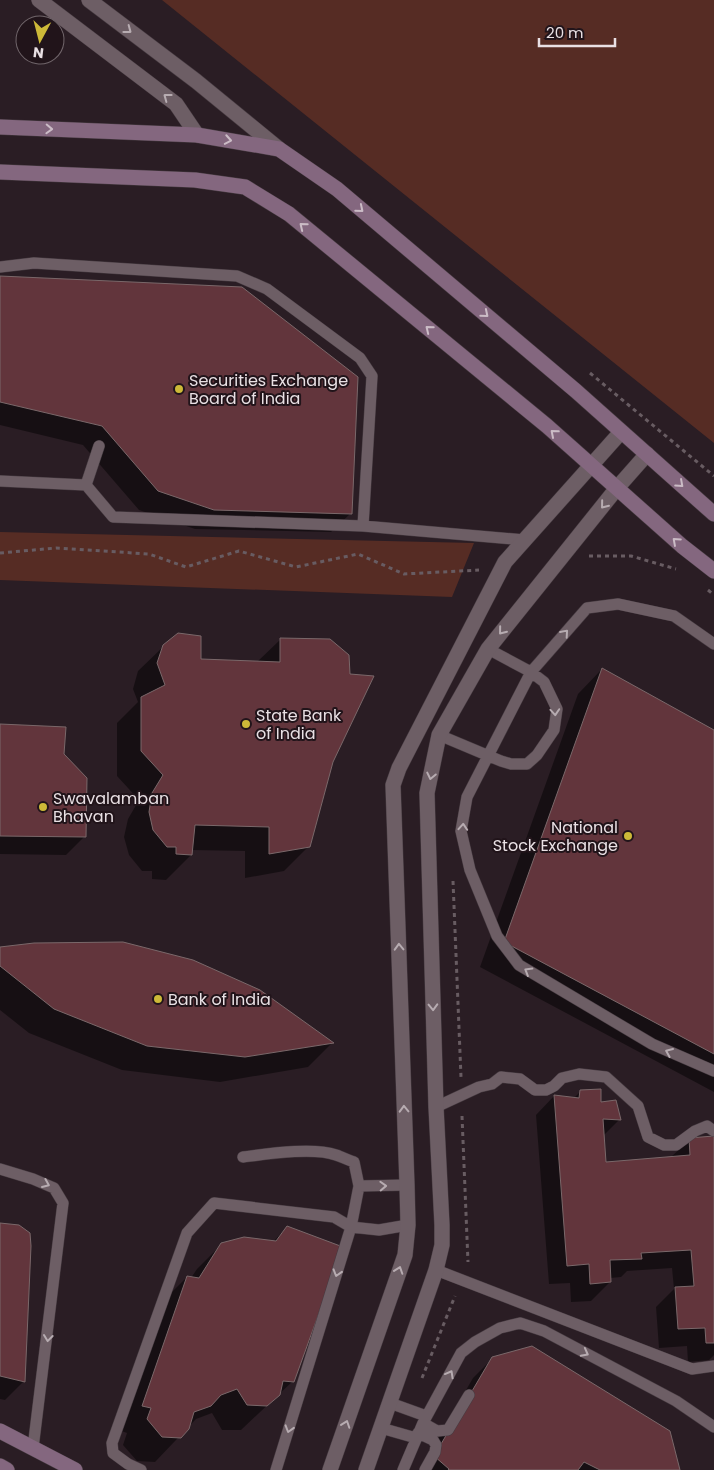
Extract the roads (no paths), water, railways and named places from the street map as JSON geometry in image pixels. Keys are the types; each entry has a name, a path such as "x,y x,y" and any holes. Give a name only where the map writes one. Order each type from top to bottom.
{"main road":[{"path":"0,127 197,135 279,149 336,188 576,391 714,514"},
{"path":"0,172 195,180 246,187 289,214 539,419 682,546 714,571"},
{"path":"0,1431 75,1470"},
{"path":"0,1466 8,1470"}],"street":[{"path":"39,0 176,104 197,135"},
{"path":"89,0 196,81 279,149"},
{"path":"330,1470 408,1241 393,786 399,768 505,562 621,432"},
{"path":"366,1470 436,1270 442,1245 427,793 439,735 488,649 617,488 647,454"}],"lane":[{"path":"0,266 34,263 237,276 267,289 360,358 372,376 363,526"},
{"path":"86,485 99,446"},
{"path":"0,481 86,485 113,517 363,526 525,540"},
{"path":"714,644 674,616 618,604 587,608 531,672 467,797 461,832 470,870 497,936 519,965 652,1044 714,1071"},
{"path":"439,735 488,757 511,764 527,764 537,755 554,730 557,709 544,682 531,672 488,649"},
{"path":"436,1107 479,1087 492,1084 502,1077 520,1079 535,1090 546,1090 554,1086 562,1078 579,1074 593,1075 606,1077 638,1106 648,1137 664,1145 676,1145 695,1131 707,1126 714,1131"},
{"path":"242,1157 296,1153 334,1154 354,1162 359,1186 351,1227 276,1470"},
{"path":"0,1169 33,1179 54,1188 63,1203 33,1448"},
{"path":"359,1186 407,1185"},
{"path":"141,1470 128,1464 113,1453 112,1443 187,1233 214,1203 334,1217 351,1227 379,1230 408,1225"},
{"path":"436,1270 692,1369 714,1366"},
{"path":"403,1470 420,1427 461,1353 475,1342 500,1328 520,1324 544,1332 676,1401 714,1427"},
{"path":"381,1428 420,1427 437,1431 448,1430 469,1395"},
{"path":"390,1403 420,1427 436,1445 435,1452 425,1470"}],"place":[{"name":"Securities Exchange Board of India","path":"179,389"},
{"name":"State Bank of India","path":"246,724"},
{"name":"Swavalamban Bhavan","path":"43,807"},
{"name":"National Stock Exchange","path":"628,836"},
{"name":"Bank of India","path":"158,999"}]}
